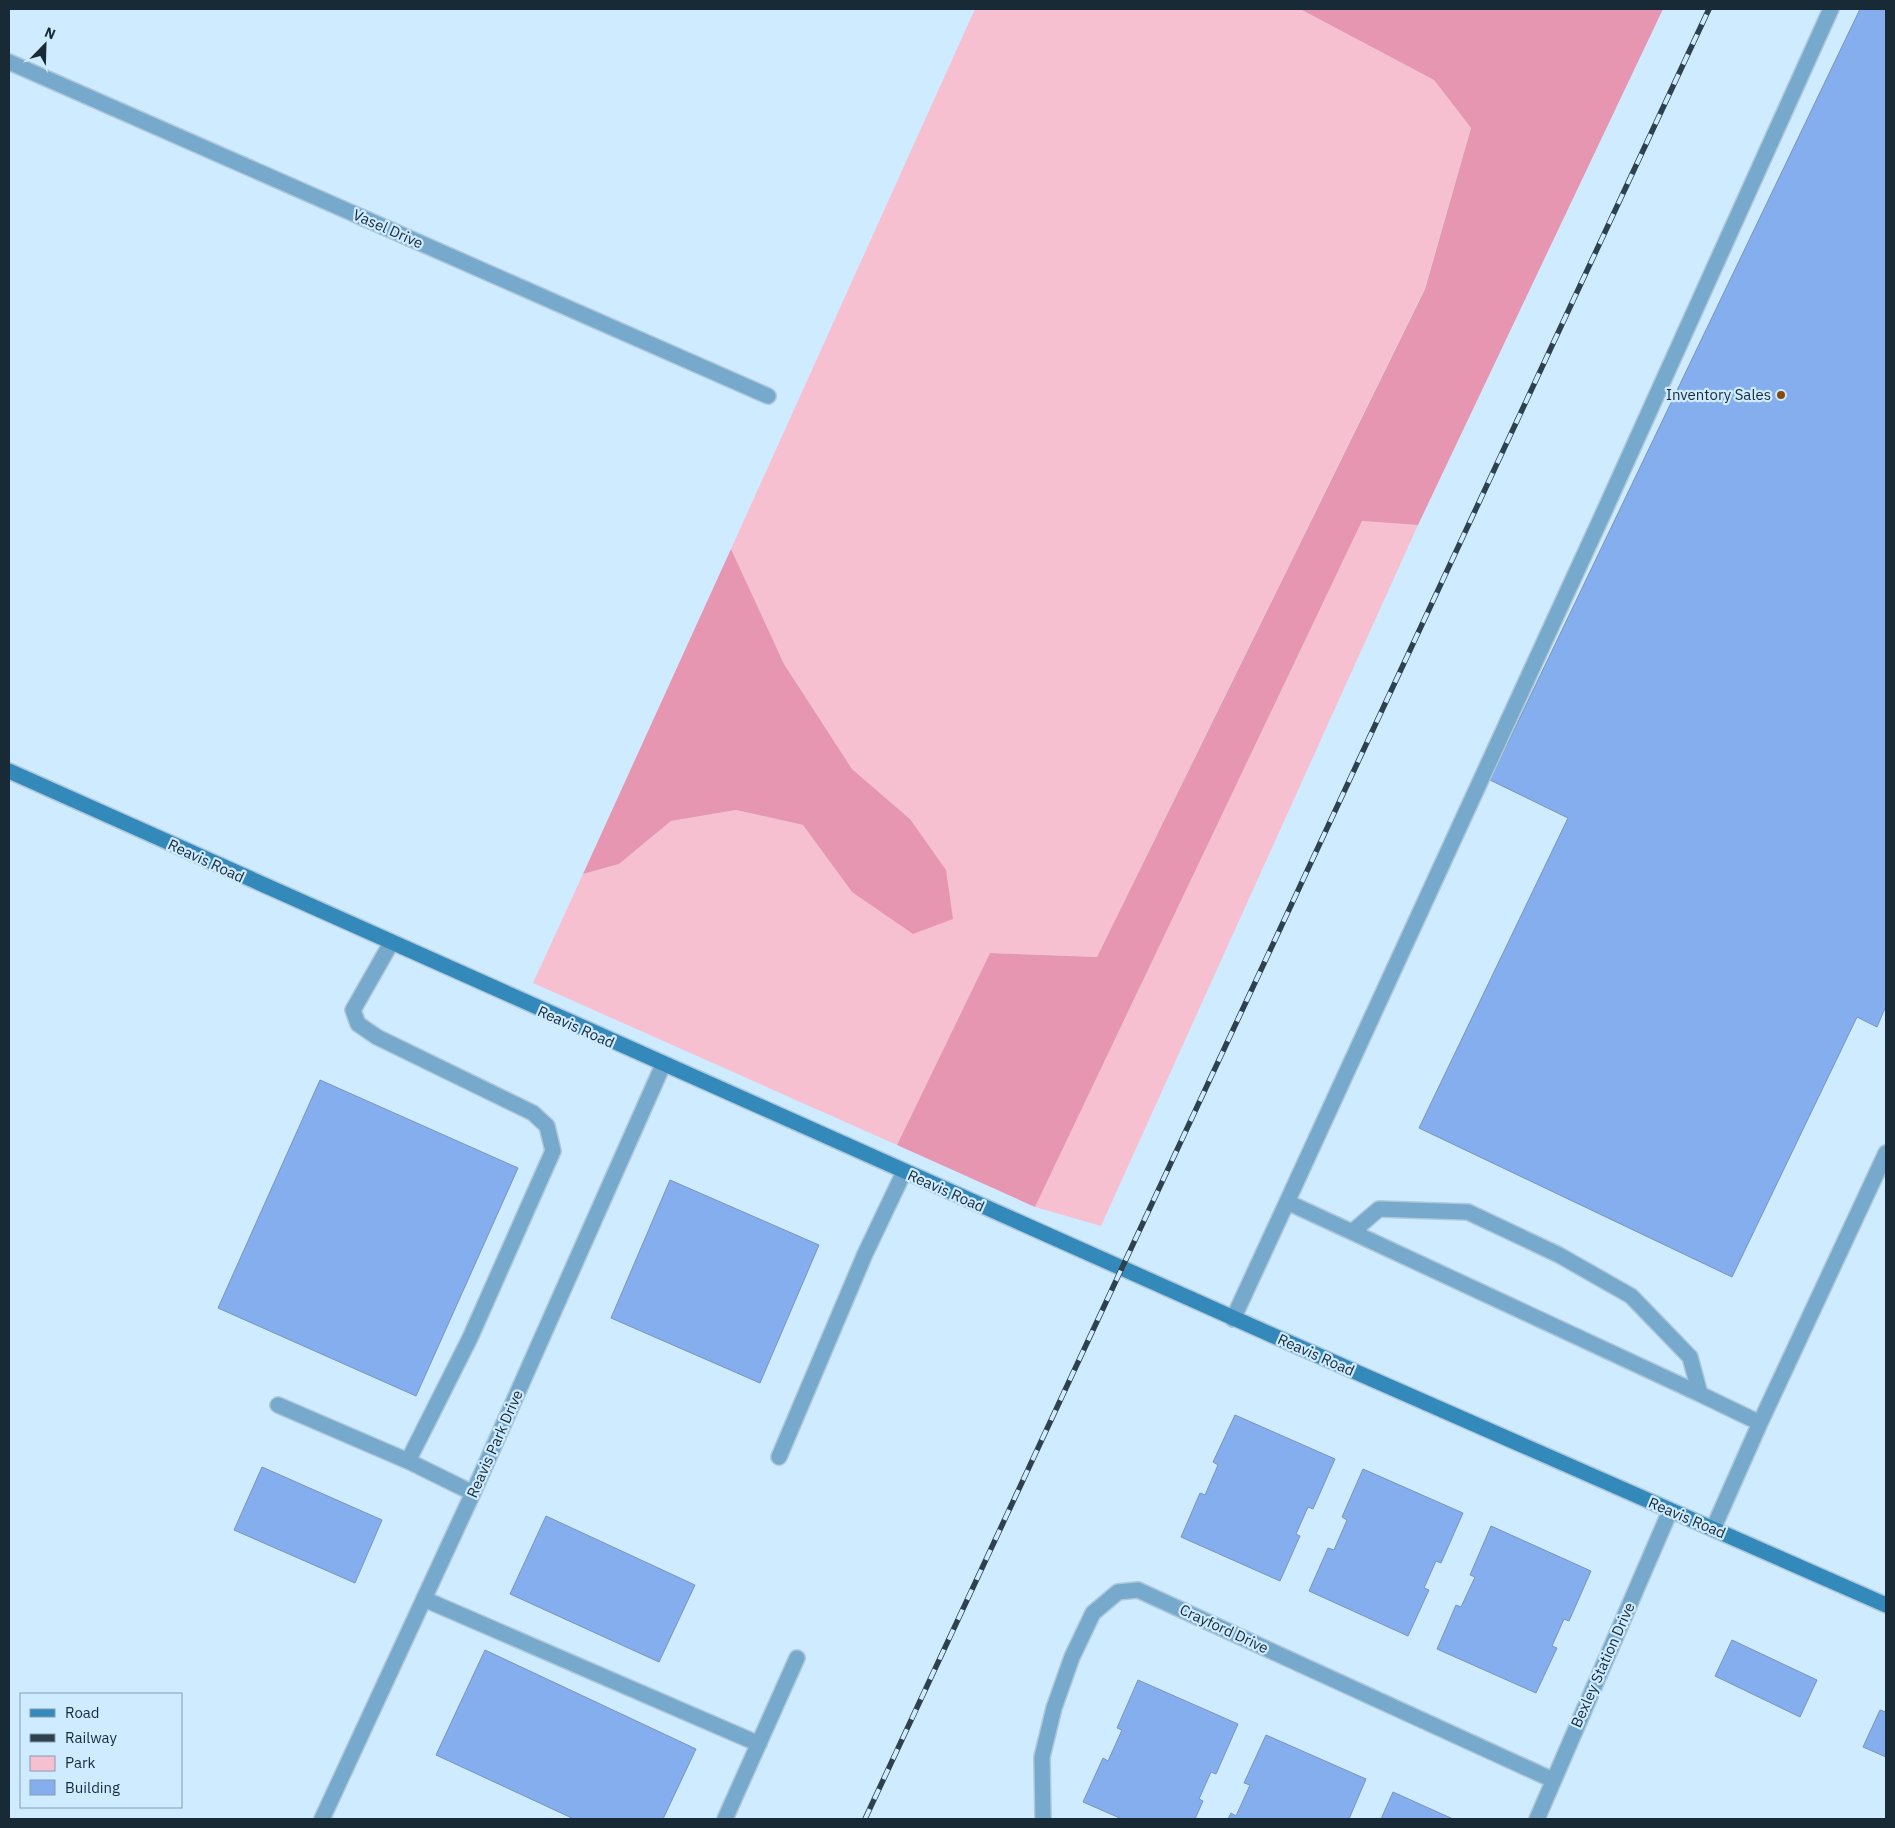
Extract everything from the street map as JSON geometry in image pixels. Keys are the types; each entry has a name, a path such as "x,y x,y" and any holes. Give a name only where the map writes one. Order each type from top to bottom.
{"street":[{"path":"1233,1319 1603,514 1831,9"},
{"name":"Vasel Drive","path":"9,62 768,396"},
{"name":"Reavis Road","path":"9,771 390,945 1233,1319 1886,1605"},
{"path":"390,945 353,1010 358,1024 377,1037 533,1113 547,1126 553,1151 470,1338 408,1461"},
{"name":"Reavis Park Drive","path":"322,1819 473,1493 663,1065"},
{"path":"1713,1529 1760,1423 1886,1153"},
{"path":"779,1457 865,1254 904,1172"},
{"path":"1286,1202 1760,1423"},
{"path":"1352,1232 1379,1210 1468,1212 1559,1255 1631,1296 1690,1357 1700,1394"},
{"path":"278,1406 408,1461 473,1493"},
{"name":"Bexley Station Drive","path":"1537,1819 1670,1511"},
{"name":"Crayford Drive","path":"1043,1819 1042,1757 1054,1708 1072,1657 1093,1613 1118,1592 1138,1590 1553,1780"},
{"path":"424,1599 759,1744"},
{"path":"725,1819 797,1658"}],"green space":[{"path":"975,9 1300,9 1434,80 1471,128 1425,288 1097,957 990,953 897,1145 533,983 583,874 619,864 671,821 736,810 803,825 852,892 910,819 852,769 784,664 731,549"},
{"path":"1362,521 1418,525 1101,1226 1035,1207"}],"shaded area":[{"path":"1300,9 1663,9 1418,525 1362,521 1035,1207 897,1145 990,953 1097,957 1425,289 1471,128 1434,80"},
{"path":"731,549 784,664 852,769 910,819 946,870 953,919 913,934 852,892 803,825 736,810 671,821 619,864 583,874"}],"building":[{"name":"Inventory Sales","path":"1860,9 1886,9 1886,1006 1877,1027 1857,1017 1732,1277 1419,1128 1568,818 1490,780"},
{"path":"320,1080 518,1168 416,1396 218,1308"},
{"path":"670,1180 819,1245 760,1383 611,1318"},
{"path":"1235,1415 1335,1459 1313,1509 1308,1507 1296,1534 1300,1536 1280,1581 1181,1537 1200,1493 1205,1495 1218,1465 1213,1462"},
{"path":"262,1467 382,1520 355,1583 234,1530"},
{"path":"1363,1469 1463,1513 1441,1563 1436,1561 1424,1588 1429,1590 1408,1636 1309,1591 1328,1548 1334,1550 1347,1520 1342,1517"},
{"path":"546,1516 695,1585 659,1662 510,1594"},
{"path":"1491,1526 1591,1571 1569,1621 1564,1619 1552,1646 1557,1648 1536,1693 1437,1649 1456,1605 1461,1607 1475,1577 1470,1575"},
{"path":"1732,1640 1817,1680 1800,1717 1715,1676"},
{"path":"485,1650 696,1749 663,1819 574,1819 436,1755"},
{"path":"1138,1680 1238,1724 1216,1774 1211,1772 1199,1799 1203,1801 1195,1819 1122,1819 1083,1802 1103,1758 1108,1761 1122,1730 1117,1728"},
{"path":"1880,1710 1886,1712 1886,1757 1863,1747"},
{"path":"1266,1735 1366,1779 1349,1819 1228,1819 1231,1813 1236,1816 1250,1785 1244,1783"},
{"path":"1393,1792 1453,1819 1381,1819"}],"railway":[{"path":"865,1819 1709,9"}],"place":[{"name":"Inventory Sales","path":"1781,395"}]}
